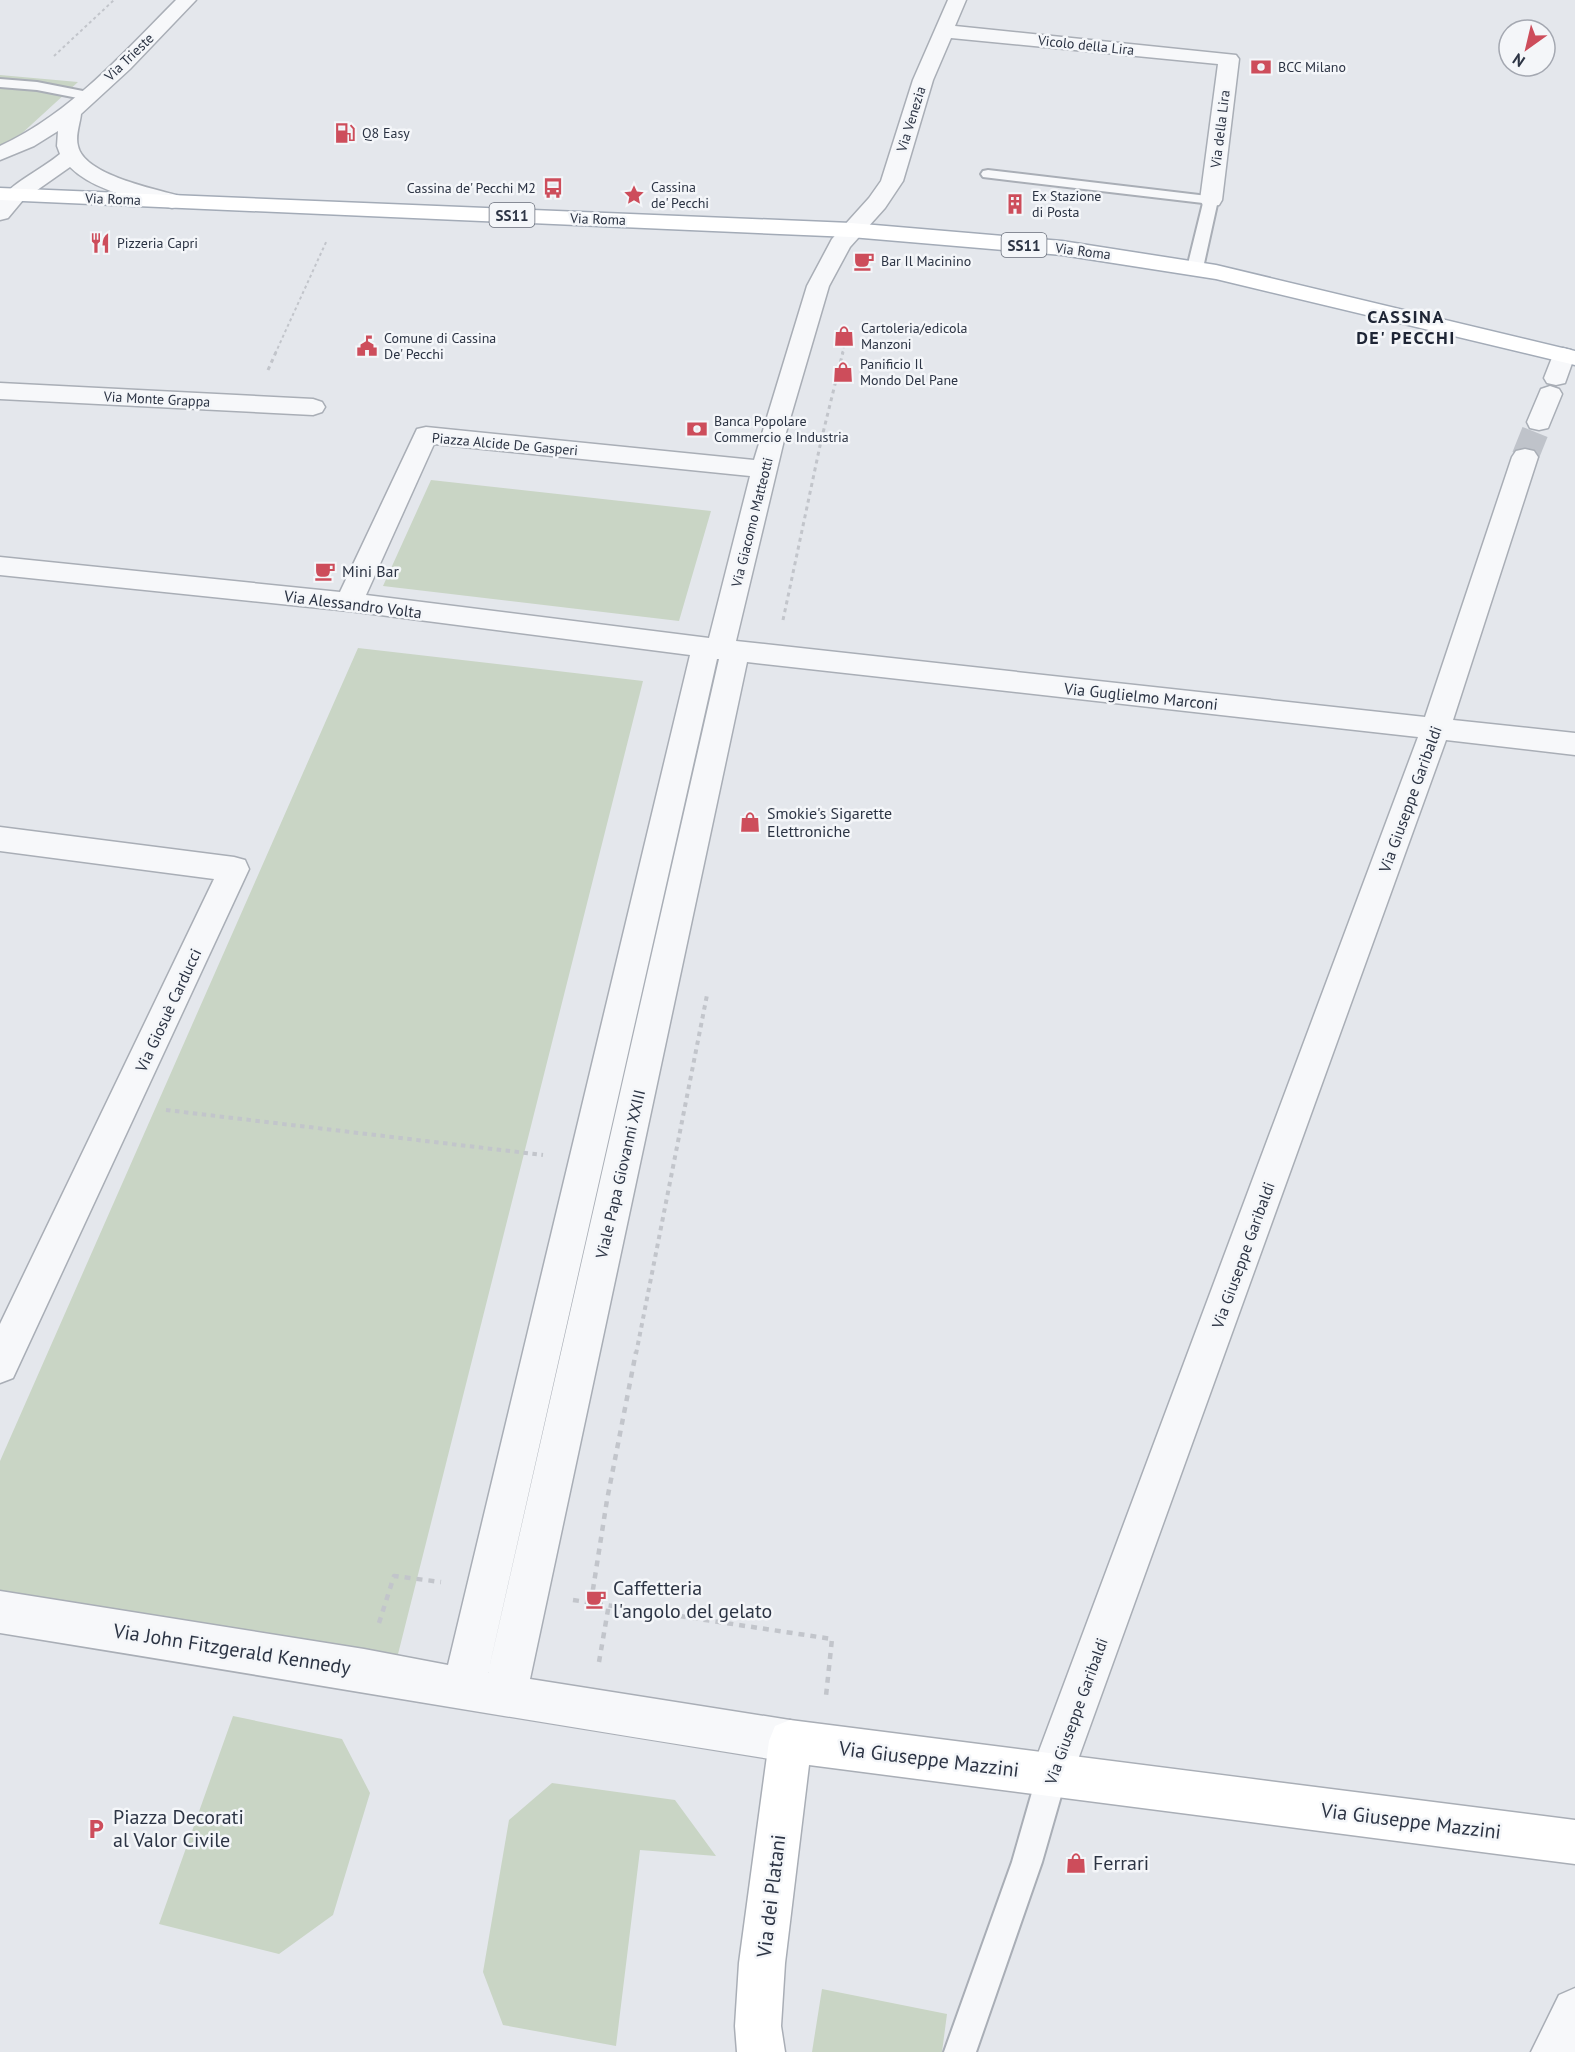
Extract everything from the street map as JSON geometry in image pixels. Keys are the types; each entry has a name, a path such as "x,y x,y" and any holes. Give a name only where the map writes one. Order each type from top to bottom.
{"main road":[{"name":"Via Roma","path":"7,194 851,230 1062,248 1195,268 1569,356"},
{"name":"Via Giuseppe Mazzini","path":"805,1743 1575,1842"},
{"name":"Via dei Platani","path":"761,2052 759,2026 762,1964 805,1743"}],"street":[{"name":"Via Trieste","path":"5,154 71,114 187,0"},
{"name":"Via Venezia","path":"851,230 877,203 892,181 923,81 957,0"},
{"name":"Vicolo della Lira","path":"943,31 1229,59"},
{"name":"Via della Lira","path":"1211,200 1229,59"},
{"path":"71,114 67,145 71,155 93,174 172,201"},
{"path":"7,194 53,171 71,155"},
{"path":"0,175 7,194 0,213"},
{"name":"Via Giacomo Matteotti","path":"720,649 773,436 818,286 834,252 851,230"},
{"path":"1539,422 1553,386 1569,356"},
{"name":"Via Monte Grappa","path":"0,391 313,407"},
{"name":"Piazza Alcide De Gasperi","path":"349,602 426,435 765,469"},
{"name":"Via Giuseppe Garibaldi","path":"1052,1775 1436,728 1525,457"},
{"name":"Via Alessandro Volta","path":"0,566 349,602 720,649"},
{"path":"463,1690 587,1160 720,649"},
{"name":"Via Guglielmo Marconi","path":"720,649 1575,744"},
{"name":"Viale Papa Giovanni XXIII","path":"505,1697 720,649"},
{"name":"Via Giosuè Carducci","path":"0,838 234,869 0,1365"},
{"name":"Via John Fitzgerald Kennedy","path":"0,1612 364,1670 463,1690"},
{"name":"Via Giuseppe Mazzini","path":"463,1690 805,1743"},
{"path":"1556,2052 1575,2011"}],"lane":[{"path":"0,83 37,86 88,96"},
{"path":"988,174 1211,200 1195,268"},
{"name":"Via Giuseppe Garibaldi","path":"960,2052 1027,1862 1052,1775"}],"path":[{"path":"37,86 46,63 114,0"},
{"path":"254,404 330,232"},
{"path":"782,627 821,441 850,321"},
{"path":"709,987 607,1500 591,1602 832,1639 805,1743"},
{"path":"123,1105 587,1160"},
{"path":"590,1710 609,1604"}],"green space":[{"path":"0,75 78,82 19,136 0,146"},
{"path":"431,480 711,511 679,621 383,586"},
{"path":"358,648 643,681 393,1674 0,1608 0,1461"},
{"path":"233,1716 342,1739 370,1793 333,1915 279,1954 159,1924"},
{"path":"552,1783 675,1800 716,1856 640,1850 616,2046 503,2025 483,1972 509,1820"},
{"path":"822,1989 947,2014 942,2052 812,2052"}],"tunnel":[{"path":"1525,457 1539,422"}],"place":[{"name":"BCC Milano","path":"1261,67"},
{"name":"Q8 Easy","path":"345,133"},
{"name":"Cassina de' Pecchi M2","path":"553,188"},
{"name":"Cassina de' Pecchi","path":"634,195"},
{"name":"Ex Stazione di Posta","path":"1015,204"},
{"name":"Pizzeria Capri","path":"100,243"},
{"name":"Bar Il Macinino","path":"864,261"},
{"name":"Cartoleria/edicola Manzoni","path":"844,336"},
{"name":"Comune di Cassina De' Pecchi","path":"367,346"},
{"name":"Panificio Il Mondo Del Pane","path":"843,372"},
{"name":"Banca Popolare Commercio e Industria","path":"697,429"},
{"name":"Mini Bar","path":"325,571"},
{"name":"Smokie's Sigarette Elettroniche","path":"750,822"},
{"name":"Caffetteria l'angolo del gelato","path":"596,1599"},
{"name":"Piazza Decorati al Valor Civile","path":"96,1829"},
{"name":"Ferrari","path":"1076,1863"}],"district":[{"name":"CASSINA DE' PECCHI","path":"1406,326"}]}
